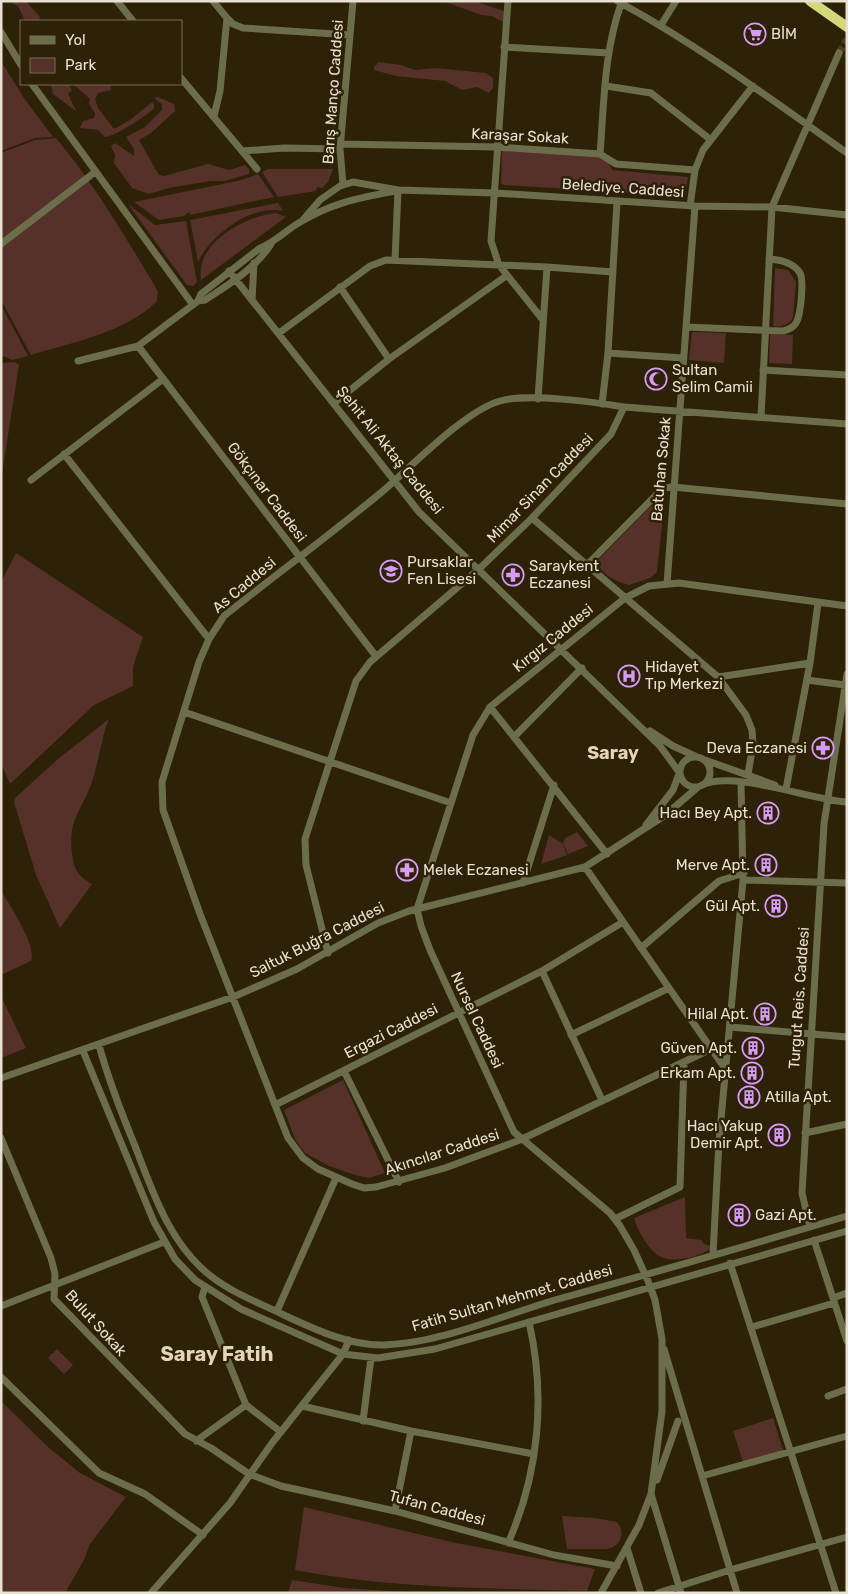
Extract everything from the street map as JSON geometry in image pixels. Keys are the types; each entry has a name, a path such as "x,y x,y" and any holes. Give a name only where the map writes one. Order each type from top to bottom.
{"highway":[{"path":"810,1 847,27"}],"street":[{"path":"117,1 133,20"},
{"path":"213,1 233,24 243,28 350,35"},
{"name":"Barış Manço Caddesi","path":"343,185 340,146 353,1"},
{"path":"508,1 496,148 491,242 499,265 506,276 543,320"},
{"path":"661,25 676,1"},
{"path":"600,154 609,54 619,2 661,25 753,86 847,153"},
{"path":"214,116 220,91 225,29 228,18"},
{"path":"1,32 20,63"},
{"path":"504,47 609,54"},
{"path":"760,417 772,207 809,126 839,53"},
{"path":"182,79 257,169"},
{"path":"33,85 95,172 195,303"},
{"path":"606,86 651,93 711,140"},
{"name":"Batuhan Sokak","path":"666,584 686,327 695,170 703,150 753,86"},
{"name":"Karaşar Sokak","path":"242,151 340,146 496,148 600,154 616,164 695,170"},
{"path":"1,244 95,172"},
{"path":"302,221 320,200 343,185 353,182 366,183 398,190"},
{"path":"78,361 138,346 195,303 201,294 229,271 302,221 350,198 398,190"},
{"path":"394,260 398,190"},
{"name":"Belediye. Caddesi","path":"398,190 495,193 692,206 772,207 847,215"},
{"path":"602,404 608,353 617,202"},
{"path":"195,303 205,300 264,256 271,244"},
{"path":"279,333 370,266 386,260 547,267 613,272"},
{"path":"686,327 784,331 793,326 800,314 802,282 799,272 794,267 780,260 768,260"},
{"path":"252,300 254,263"},
{"path":"538,399 547,267"},
{"name":"Şehit Ali Aktaş Caddesi","path":"229,271 394,482 432,525 630,715 660,746 684,783 700,786 718,782 741,783 784,789 847,802"},
{"path":"334,403 389,359 506,276"},
{"path":"340,287 389,359"},
{"name":"Gökçınar Caddesi","path":"138,346 375,655"},
{"path":"608,353 683,358"},
{"path":"763,370 847,375"},
{"path":"31,480 163,378"},
{"name":"As Caddesi","path":"233,996 172,840 163,810 162,782 199,662 209,639 224,616 394,482 445,436 483,408 498,401 509,399 538,399 624,407"},
{"path":"624,407 847,424"},
{"name":"Mimar Sinan Caddesi","path":"328,953 304,850 305,839 356,681 375,655 479,569 532,518 611,434 624,407"},
{"path":"64,454 209,639"},
{"path":"586,566 663,488 673,487 847,504"},
{"path":"532,518 718,677 746,716 752,730 748,774"},
{"name":"Kırgız Caddesi","path":"416,909 477,727 490,707 625,598 649,586 666,584 705,586 847,606"},
{"path":"784,789 810,663 818,603"},
{"path":"718,677 810,663"},
{"path":"514,737 582,668"},
{"name":"Turgut Reis. Caddesi","path":"810,1227 802,1193 810,1034 828,799 847,674"},
{"path":"806,680 845,685"},
{"path":"490,707 554,785 607,854"},
{"path":"184,712 451,803"},
{"name":"Şehit Ali Aktaş Caddesi","path":"630,715 660,738 701,758 784,789"},
{"path":"679,773 681,765 687,759 701,758 708,765 710,773 700,786"},
{"name":"Saltuk Buğra Caddesi","path":"643,829 673,790 679,773"},
{"path":"713,1254 726,1070 744,876 741,783"},
{"path":"523,883 554,785"},
{"name":"Saltuk Buğra Caddesi","path":"1,1078 83,1051 233,996 297,969 378,923 416,909 585,866 607,854 664,816 700,786"},
{"path":"585,866 726,1070"},
{"path":"641,948 719,880 744,876 847,883"},
{"name":"Nursel Caddesi","path":"416,909 430,950 514,1132 520,1140"},
{"name":"Ergazi Caddesi","path":"275,1105 542,971 623,922"},
{"path":"542,971 602,1100"},
{"path":"571,1035 669,988"},
{"name":"Akıncılar Caddesi","path":"233,996 275,1105 294,1147 318,1169 364,1188 376,1188 445,1168 520,1140 614,1219 634,1250 648,1281 662,1339"},
{"path":"730,1026 847,1037"},
{"name":"Fatih Sultan Mehmet. Caddesi","path":"98,1045 144,1169 175,1235 194,1260 211,1276 277,1311 304,1324 349,1340 371,1345 421,1340 648,1281 730,1263 847,1231"},
{"path":"520,1140 711,1049"},
{"name":"Fatih Sultan Mehmet. Caddesi","path":"83,1051 164,1242 175,1259 205,1287 241,1309 343,1354 371,1358 397,1357 435,1349 529,1322 648,1281 713,1254 847,1216"},
{"path":"614,1219 680,1187 684,1063"},
{"path":"344,1071 399,1182"},
{"path":"805,1133 847,1124"},
{"name":"Bulut Sokak","path":"1,1138 51,1258 55,1274 54,1299 58,1306 175,1426 249,1474"},
{"path":"277,1311 336,1178"},
{"path":"814,1240 847,1341"},
{"path":"1,1306 164,1242"},
{"path":"730,1263 836,1593"},
{"path":"205,1287 202,1297 246,1406 281,1432"},
{"path":"752,1327 847,1294"},
{"path":"508,1542 521,1514 538,1429 539,1386 529,1322"},
{"path":"662,1339 737,1593"},
{"path":"662,1339 662,1411 651,1494 680,1590"},
{"path":"151,1593 162,1577 203,1535 230,1503 249,1474 343,1354 349,1340"},
{"path":"362,1421 371,1358"},
{"path":"1,1377 98,1473 145,1494 203,1535"},
{"path":"828,1396 847,1389"},
{"path":"196,1441 246,1406"},
{"path":"302,1406 362,1421 534,1454"},
{"path":"601,1593 639,1526 678,1422"},
{"path":"396,1510 411,1431"},
{"path":"702,1476 847,1436"},
{"name":"Tufan Caddesi","path":"249,1474 281,1486 396,1510 554,1555 617,1566"},
{"path":"658,1593 680,1590 730,1570 847,1537"},
{"path":"627,1548 641,1593"},
{"path":"606,1584 609,1593"}],"green space":[{"path":"7,1 26,1 40,17 39,20 25,20 18,6"},
{"path":"443,1 474,1 507,12 503,22 492,16 481,15"},
{"path":"1,61 24,98 53,137 35,138 1,151"},
{"path":"378,62 401,65 415,70 435,68 486,73 493,78 493,88 489,93 477,87 462,90 445,81 396,76 374,70"},
{"path":"51,85 69,85 72,90 68,94 76,111 53,94"},
{"path":"74,85 110,85 111,90 98,93 95,99 98,108 114,129 130,120 153,102 154,107 130,126 105,137 98,130 80,128 83,121 94,118 95,113 89,104 90,99"},
{"path":"158,97 174,104 175,111 151,133 139,140 159,175 164,176 208,164 229,170 245,165 249,169 249,174 224,181 211,181 169,188 149,194 132,188 114,163 115,155 111,146 115,143 134,156 134,149 126,137 145,127 162,110 162,104 154,98"},
{"path":"56,138 84,174 122,232 158,291 157,301 144,312 114,329 81,341 31,355 1,300 1,153 35,140"},
{"path":"502,145 606,157 612,170 688,177 685,196 504,185 501,183"},
{"path":"268,169 333,169 328,182 322,188 317,187 316,191 278,197 262,172"},
{"path":"258,174 274,197 190,215 189,212 184,216 159,220 134,202 242,180"},
{"path":"278,203 283,211 258,212 245,217 222,232 204,252 198,262 190,220"},
{"path":"128,204 155,225 186,221 197,282 193,286 187,285"},
{"path":"276,213 286,217 201,280 201,267 206,254 214,243 237,226 264,215"},
{"path":"775,268 788,270 796,282 793,317 787,324 779,326 773,326"},
{"path":"1,305 28,356 12,360 1,355"},
{"path":"692,332 726,333 724,363 689,360"},
{"path":"770,334 793,335 792,364 769,363"},
{"path":"15,362 19,365 1,480 1,363"},
{"path":"655,502 663,502 664,507 657,572 650,578 629,585 611,578 598,565 599,559"},
{"path":"16,553 143,637 133,667 133,686 94,705 10,784 1,763 1,582"},
{"path":"109,719 92,782 76,816 72,832 71,842 74,864 80,875 92,884 60,928 36,875 14,802 15,798 58,759"},
{"path":"577,832 588,846 568,854 563,843 565,838"},
{"path":"549,835 563,844 567,855 541,864"},
{"path":"1,891 27,936 32,954 31,961 1,975"},
{"path":"1,996 26,1048 1,1058"},
{"path":"343,1080 385,1173 369,1178 329,1166 305,1153 295,1139 284,1110"},
{"path":"685,1197 686,1238 701,1240 704,1244 710,1246 710,1249 686,1258 666,1259 657,1254 644,1240 634,1218"},
{"path":"57,1349 73,1365 64,1374 48,1358"},
{"path":"1,1401 48,1447 80,1473 126,1497 90,1544 84,1560 65,1593 1,1593"},
{"path":"773,1418 783,1450 743,1462 733,1431"},
{"path":"304,1507 456,1543 595,1569 587,1591 404,1584 367,1581 295,1570"},
{"path":"562,1516 595,1518 617,1522 622,1534 621,1538 616,1545 608,1549 567,1549"},
{"path":"292,1580 344,1588 418,1593 288,1593"}],"tunnel":[{"path":"839,53 847,39"}],"place":[{"name":"BİM","path":"755,34"},
{"name":"Sultan Selim Camii","path":"656,379"},
{"name":"Pursaklar Fen Lisesi","path":"391,571"},
{"name":"Saraykent Eczanesi","path":"513,575"},
{"name":"Hidayet Tıp Merkezi","path":"629,676"},
{"name":"Deva Eczanesi","path":"823,748"},
{"name":"Hacı Bey Apt.","path":"768,813"},
{"name":"Merve Apt.","path":"766,865"},
{"name":"Melek Eczanesi","path":"407,870"},
{"name":"Gül Apt.","path":"776,906"},
{"name":"Hilal Apt.","path":"765,1014"},
{"name":"Güven Apt.","path":"753,1048"},
{"name":"Erkam Apt.","path":"752,1073"},
{"name":"Atilla Apt.","path":"749,1097"},
{"name":"Hacı Yakup Demir Apt.","path":"779,1135"},
{"name":"Gazi Apt.","path":"739,1215"}],"district":[{"name":"Saray","path":"613,753"},
{"name":"Saray Fatih","path":"217,1354"}]}
